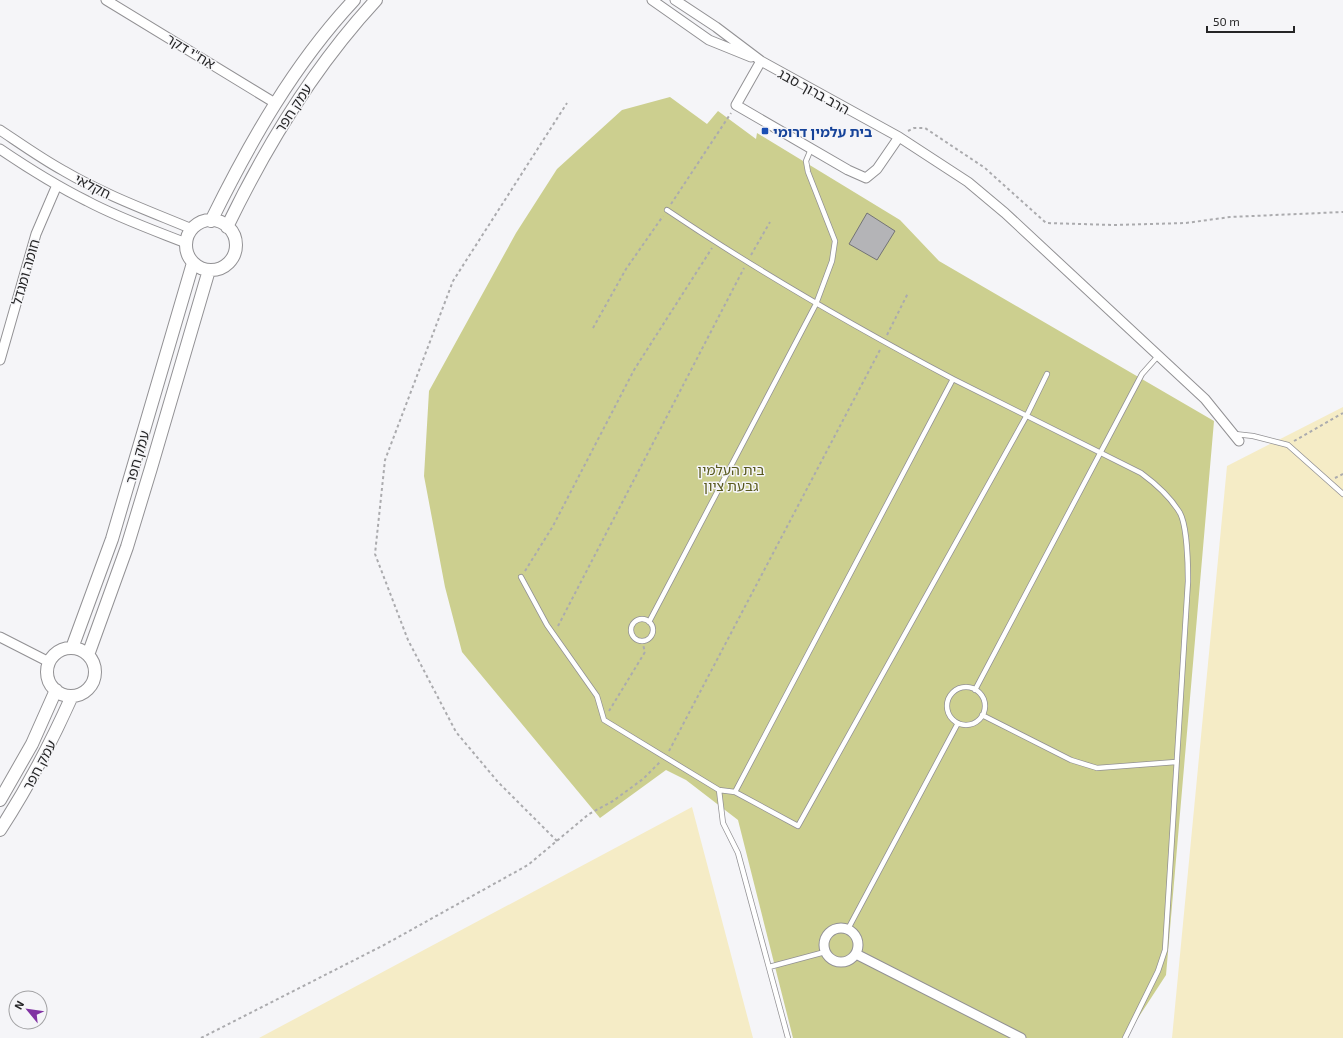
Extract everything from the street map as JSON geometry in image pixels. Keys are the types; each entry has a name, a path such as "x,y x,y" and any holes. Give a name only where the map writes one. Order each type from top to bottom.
{"street":[{"name":"אח\"י דקר","path":"106,0 275,103"},
{"name":"עמק חפר","path":"211,221 250,144 275,103 315,46 354,0"},
{"name":"עמק חפר","path":"227,227 266,150 292,108 328,56 376,0"},
{"name":"הרב ברוך סבג","path":"652,0 709,40 761,61 899,137 957,174 999,208 1205,399 1236,437"},
{"name":"הרב ברוך סבג","path":"675,0 716,27 761,61"},
{"path":"761,61 736,105 811,149 866,178 877,169 899,137"},
{"name":"חקלאי","path":"0,130 65,172 133,205 192,228"},
{"name":"חקלאי","path":"0,149 57,186 126,220 186,243"},
{"name":"חומה ומגדל","path":"0,360 4,329 36,234 57,186"},
{"path":"204,221 223,223 227,227 235,238 236,248 226,265 218,269 209,270 198,267 193,263 186,252 186,243 192,228 204,221"},
{"name":"עמק חפר","path":"72,648 112,539 193,263"},
{"name":"עמק חפר","path":"88,655 138,511 209,270"},
{"path":"0,637 49,662"},
{"path":"64,648 72,648 83,650 88,655 95,665 96,674 93,684 86,691 72,696 59,694 48,679 47,670 49,662 56,652 64,648"},
{"name":"עמק חפר","path":"0,800 32,744 56,690"},
{"name":"עמק חפר","path":"0,830 21,799 47,752 72,696"},
{"path":"836,928 848,929 855,935 859,942 856,954 851,959 839,962 833,961 825,952 824,941 830,932 836,928"},
{"path":"856,954 1021,1038"}],"lane":[{"path":"649,622 639,620 632,626 634,636 642,641 649,638 653,632 649,622 816,304 832,261 835,242 808,172 806,161 811,149"},
{"path":"667,210 746,262 816,304 884,342 953,379 1101,451 1141,473 1162,488 1180,514 1187,550 1188,581 1165,950 1158,971 1125,1038"},
{"path":"975,690 1142,374 1158,356"},
{"path":"521,578 554,634 597,696 604,720 719,790 735,792 798,826 1027,415 1047,374"},
{"path":"735,792 953,379"},
{"path":"1236,437 1253,436 1288,445 1343,494"},
{"path":"964,688 975,690 984,701 982,716 974,723 963,725 958,723 950,715 948,703 950,698 958,689 964,688"},
{"path":"982,716 1071,760 1097,768 1176,762"},
{"path":"848,929 958,723"},
{"path":"719,790 723,823 738,853 788,1038"},
{"path":"769,967 825,952"}],"path":[{"path":"557,841 498,782 456,732 408,640 375,554 385,460 453,281 567,103"},
{"path":"899,137 914,128 925,128 985,168 1046,223 1114,225 1186,223 1230,217 1343,212"},
{"path":"554,634 746,262 770,222"},
{"path":"521,578 553,526 634,370 716,243"},
{"path":"201,1038 384,944 528,865 590,814 613,801 643,779 666,757 884,342 908,293"},
{"path":"1288,445 1343,413"},
{"path":"604,720 645,652 642,641"}],"green space":[{"name":"בית העלמין גבעת ציון","path":"670,97 707,124 718,111 756,139 757,133 900,220 939,261 1214,421 1166,975 1125,1038 793,1038 738,820 686,780 666,770 600,818 462,652 445,587 424,476 429,391 516,233 557,169 622,110"}],"sand":[{"path":"1343,407 1343,1038 1172,1038 1227,466"},
{"path":"692,807 753,1038 259,1038"}],"building":[{"path":"867,213 895,231 877,260 849,244"}],"place":[{"name":"בית עלמין דרומי","path":"765,131"}]}
